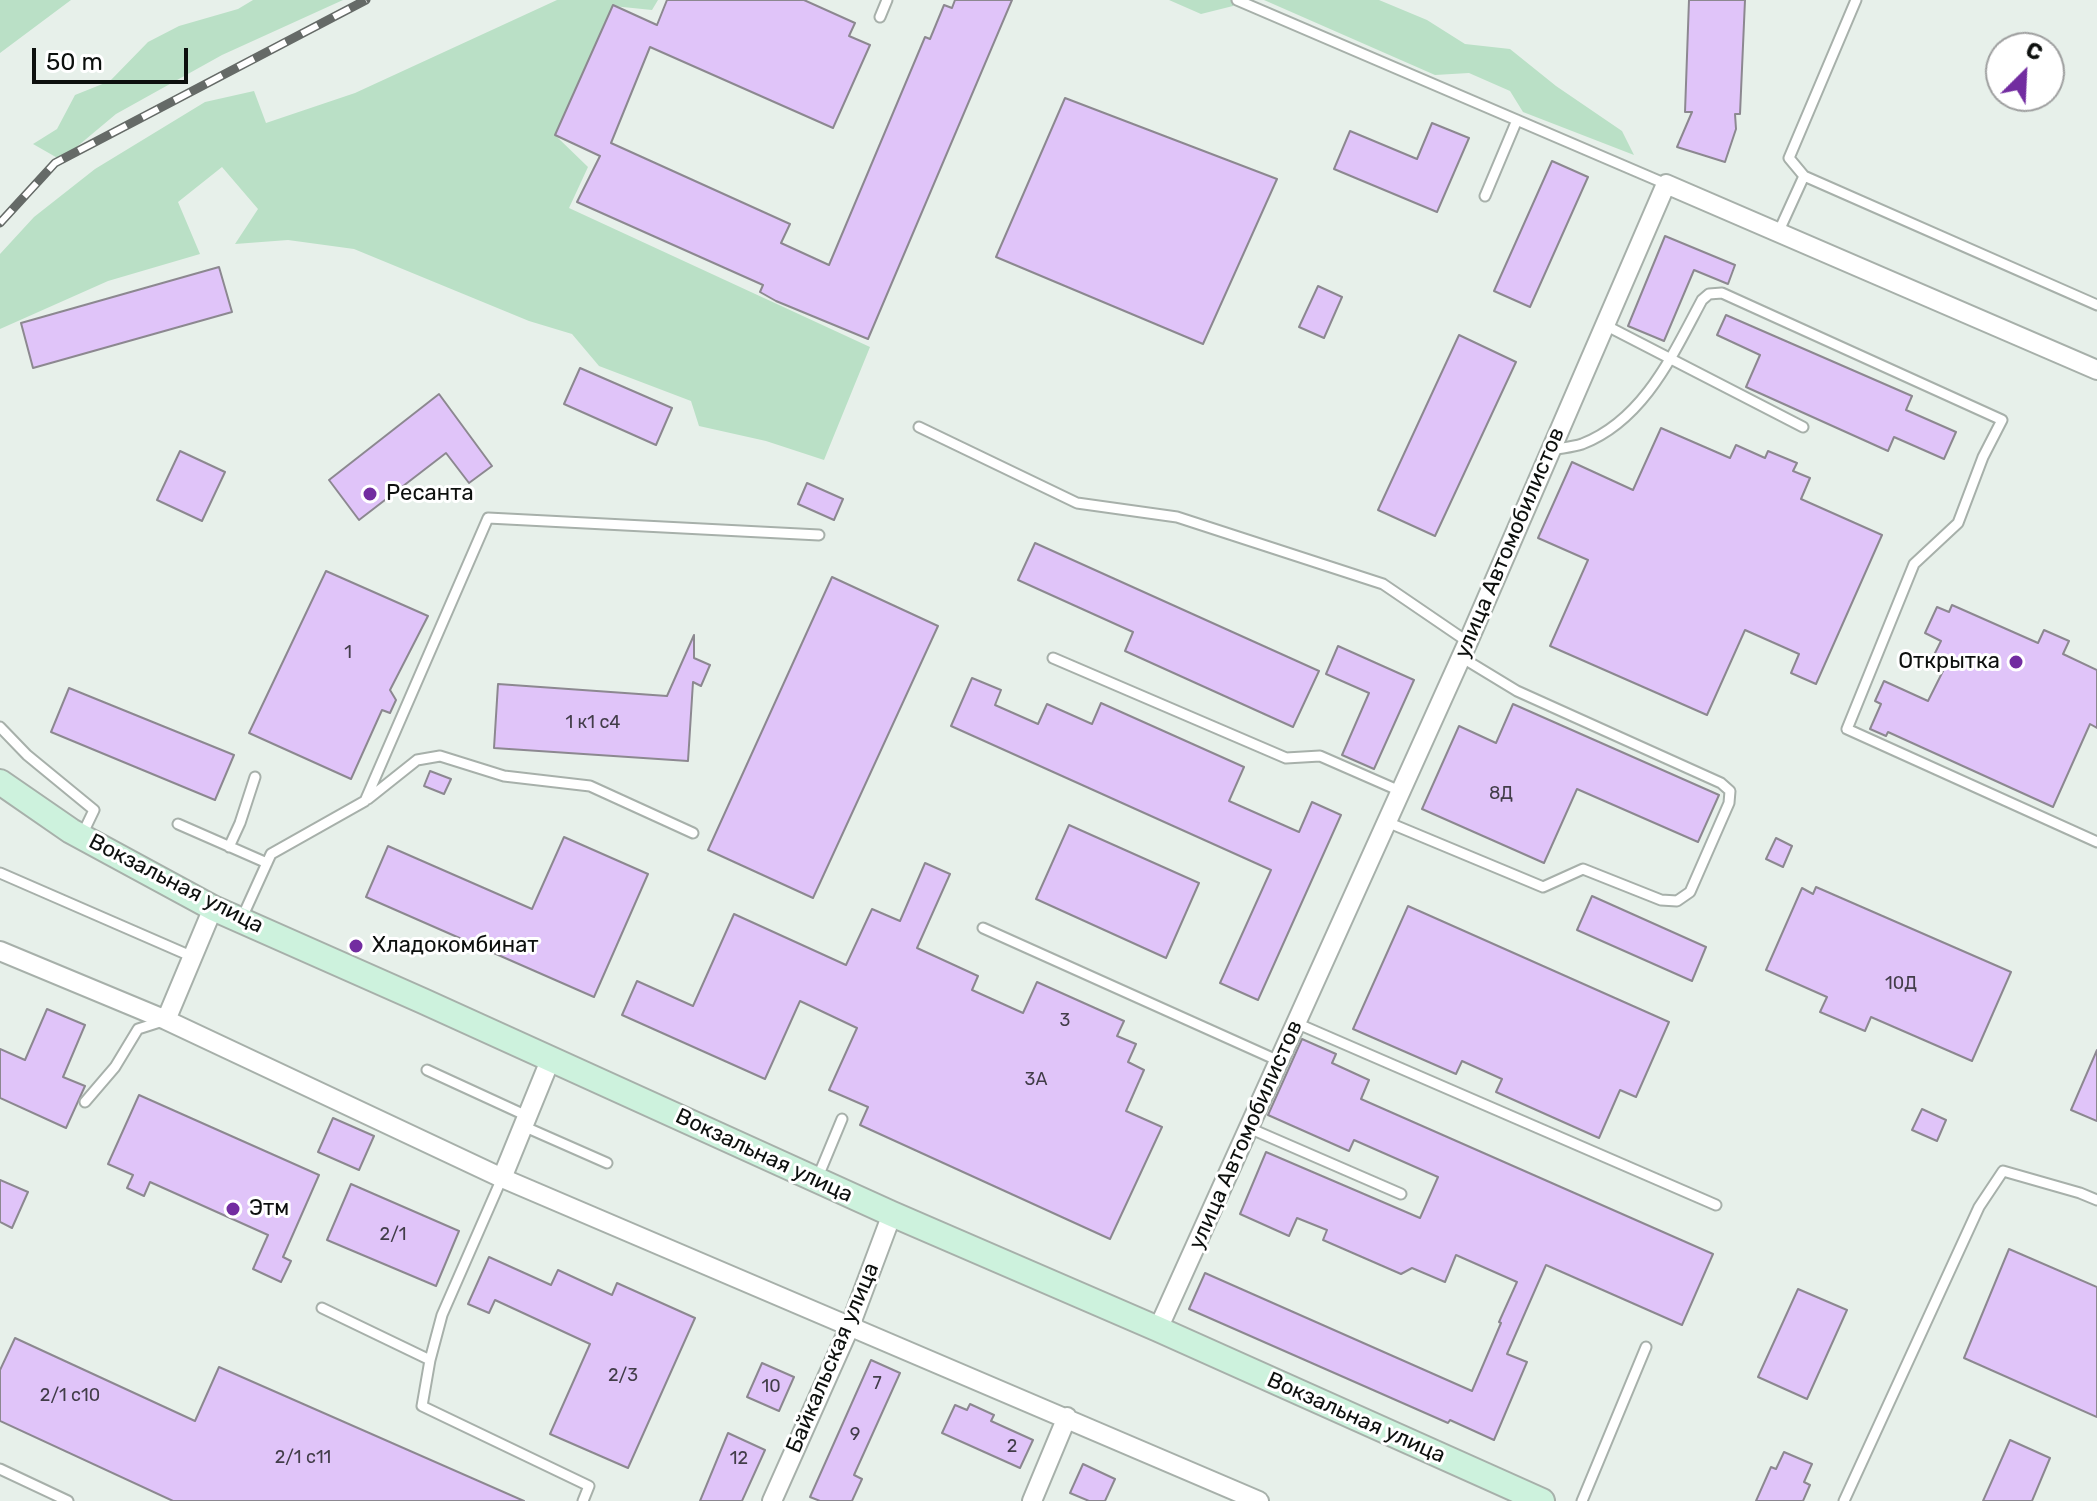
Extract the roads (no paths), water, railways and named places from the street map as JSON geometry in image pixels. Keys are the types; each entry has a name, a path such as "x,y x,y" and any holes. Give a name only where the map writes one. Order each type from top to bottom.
{"main road":[{"name":"Вокзальная улица","path":"0,782 81,836 213,908 892,1214 1542,1501"}],"street":[{"path":"1666,184 2097,370"},
{"name":"улица Автомобилистов","path":"1158,1329 1464,650 1666,184"},
{"path":"166,1020 213,908"},
{"path":"0,951 166,1020 502,1178 1259,1501"},
{"path":"502,1178 551,1058"},
{"name":"Байкальская улица","path":"772,1501 850,1326 892,1214"},
{"path":"1032,1501 1067,1417"}],"lane":[{"path":"880,17 887,0"},
{"path":"1237,0 1666,184"},
{"path":"1856,0 1789,158 1804,176 2097,305"},
{"path":"1485,196 1517,120"},
{"path":"1778,233 1804,176"},
{"path":"1551,450 1582,444 1617,425 1651,389 1702,300 1709,294 1722,293 2002,420 1983,457 1958,523 1914,564 1847,729 2097,842"},
{"path":"1605,325 1803,427"},
{"path":"919,427 1077,503 1177,517 1383,584 1517,691 1721,783 1730,791 1729,803 1690,892 1677,901 1661,900 1583,869 1543,887 1387,822"},
{"path":"365,801 488,518 819,535"},
{"path":"1053,658 1286,758 1320,756 1400,791"},
{"path":"0,727 27,755 94,810 81,836"},
{"path":"241,920 271,854 365,801 417,760 440,756 504,776 590,786 693,833"},
{"path":"229,847 255,777"},
{"path":"178,824 267,863"},
{"path":"0,873 193,957"},
{"path":"983,928 1279,1061"},
{"path":"85,1102 115,1067 138,1029 166,1020"},
{"path":"1296,1023 1716,1205"},
{"path":"427,1070 607,1163"},
{"path":"816,1180 842,1119"},
{"path":"1249,1128 1401,1194"},
{"path":"1844,1501 1979,1207 2003,1171 2097,1200"},
{"path":"502,1178 442,1315 422,1406 589,1486 583,1501"},
{"path":"322,1308 430,1360"},
{"path":"1582,1501 1646,1347"},
{"path":"0,1469 68,1501"}],"railway":[{"path":"0,223 55,163 366,0"}],"place":[{"name":"Ресанта","path":"370,494"},
{"name":"Открытка","path":"2016,662"},
{"name":"Хладокомбинат","path":"356,946"},
{"name":"Этм","path":"233,1209"}]}
